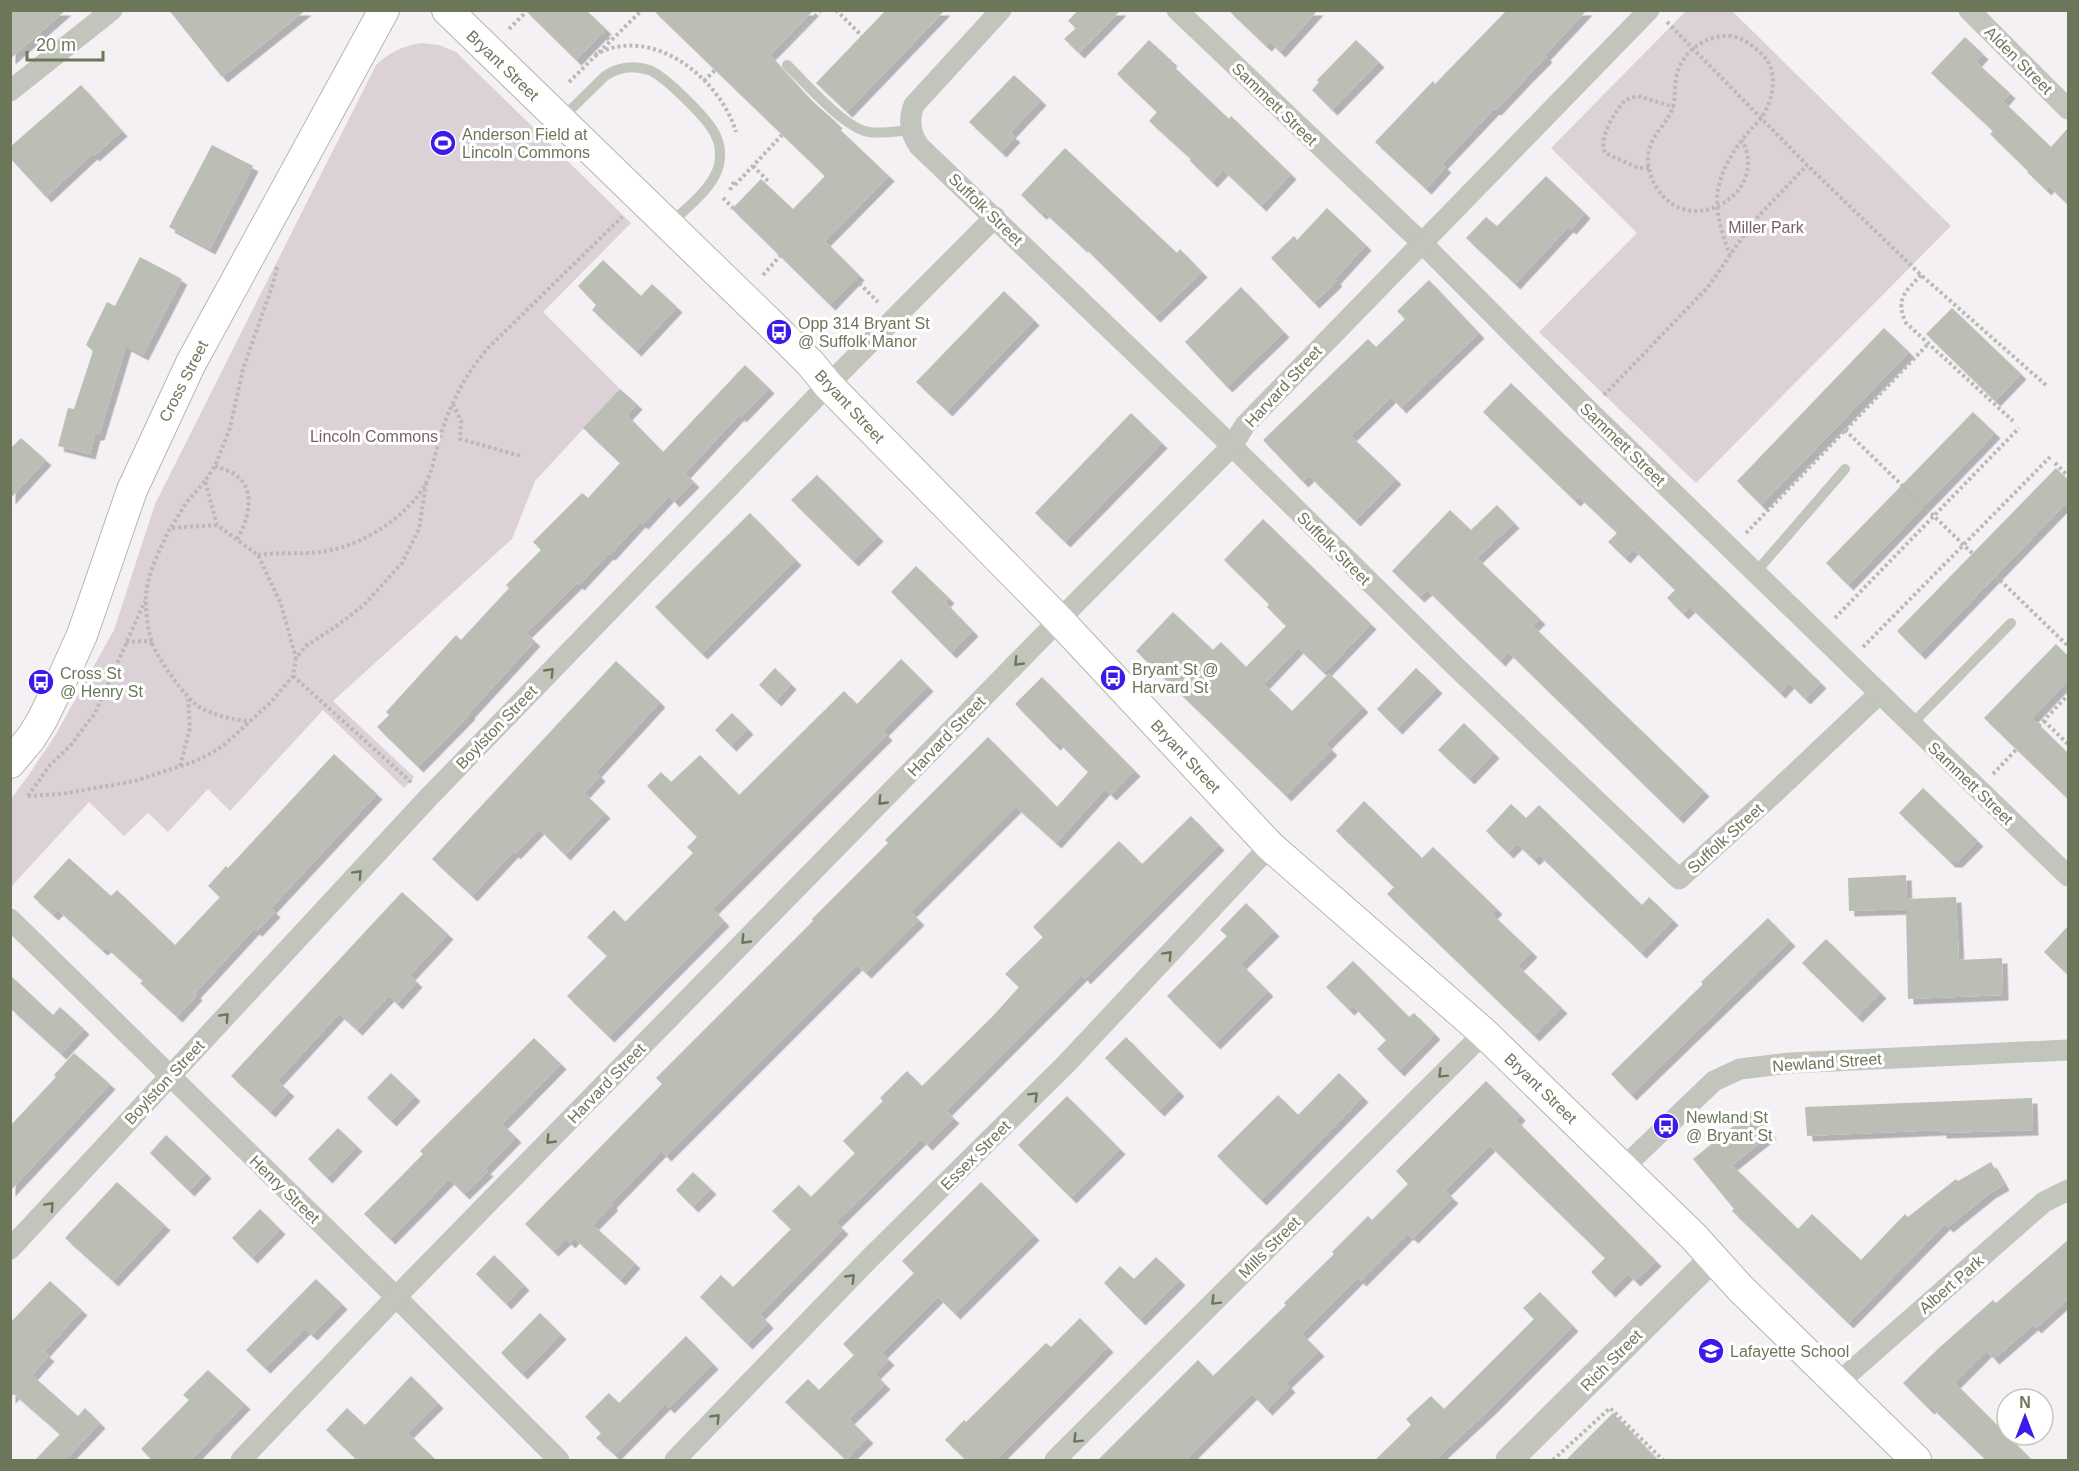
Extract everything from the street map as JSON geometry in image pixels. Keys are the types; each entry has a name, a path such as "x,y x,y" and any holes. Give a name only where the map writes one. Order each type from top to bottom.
{"main road":[{"name":"Cross Street","path":"10,763 31,738 42,720 82,636 132,490 186,372 384,10"},
{"name":"Bryant Street","path":"447,10 811,363 828,385 1059,620 1270,846 1484,1033 1694,1237 1712,1259 1916,1461"}],"street":[{"path":"10,91 112,10"},
{"path":"911,130 911,111 918,99 1001,10"},
{"name":"Sammett Street","path":"1177,10 1420,242 1589,411 2068,876"},
{"name":"Alden Street","path":"1969,10 2068,109"},
{"name":"Harvard Street","path":"241,1461 396,1297 1232,446 1245,424 1420,242 1656,14"},
{"name":"Suffolk Street","path":"911,130 919,146 1232,446 1433,645 1679,879 1879,694"},
{"name":"Boylston Street","path":"10,1249 428,798 828,385 995,217"},
{"name":"Essex Street","path":"675,1461 878,1251 1066,1064 1270,846"},
{"name":"Henry Street","path":"10,919 396,1297 559,1461"},
{"name":"Mills Street","path":"1055,1461 1484,1033"},
{"name":"Newland Street","path":"1623,1168 1707,1087 1731,1072 1750,1067 1790,1063 2068,1050"},
{"name":"Albert Park","path":"1838,1383 2044,1202 2068,1190"},
{"name":"Rich Street","path":"1509,1461 1712,1259"}],"lane":[{"path":"787,65 846,122 863,131 878,133 911,130"},
{"path":"561,119 605,75 627,68 640,68 658,75 685,100 714,132 719,145 720,158 717,172 710,184 669,225"},
{"path":"1756,572 1845,469"},
{"path":"1911,725 2011,623"}],"path":[{"path":"567,85 642,10"},
{"path":"785,48 821,10"},
{"path":"836,10 862,36"},
{"path":"509,29 526,12"},
{"path":"1656,14 1921,275 2047,386"},
{"path":"603,33 610,41"},
{"path":"1730,256 1717,208 1717,191 1731,156 1742,140 1761,118 1774,88 1773,74 1766,59 1750,43 1732,36 1712,38 1693,48 1680,63 1677,71 1674,107 1654,137 1648,156 1648,168 1658,190 1671,203 1689,211 1717,208 1736,193 1743,183 1747,170 1747,157 1742,140"},
{"path":"704,81 715,70"},
{"path":"1648,168 1638,168 1605,153 1604,140 1609,126 1625,100 1638,96 1674,107"},
{"path":"716,205 782,135"},
{"path":"1589,411 1708,287 1753,222 1807,165"},
{"path":"753,166 768,181 766,183"},
{"path":"296,658 306,646 363,606 402,563 419,529 426,483 442,430 472,366 642,198"},
{"path":"723,198 733,208"},
{"path":"763,275 780,256"},
{"path":"205,481 217,525 258,555 281,604 296,658 293,676 251,721 208,756 135,781 60,794 28,796 50,765 70,746 95,713 146,601 150,576 170,528 215,466 230,428 243,369 273,284 277,265"},
{"path":"1921,275 1903,294 1900,306 1906,323 2013,421"},
{"path":"855,279 878,302"},
{"path":"1731,549 1929,343"},
{"path":"453,403 461,421 460,439 521,456"},
{"path":"1820,634 2019,428"},
{"path":"1845,430 2068,646"},
{"path":"1848,663 2050,457"},
{"path":"2055,463 2068,476"},
{"path":"215,466 236,475 244,483 248,511 237,540"},
{"path":"258,555 332,550 359,541 392,521 426,483"},
{"path":"170,528 217,525"},
{"path":"146,601 153,644 188,699 201,708 220,716 236,721 251,721"},
{"path":"126,642 145,640 153,644"},
{"path":"293,676 428,798"},
{"path":"1978,790 2068,695"},
{"path":"180,766 190,728 188,699"},
{"path":"2044,721 2068,744"},
{"path":"1553,1461 1611,1408 1663,1461"}],"green space":[{"name":"Miller Park","path":"1686,11 1732,11 1951,226 1696,483 1539,332 1637,233 1551,148"},
{"name":"Lincoln Commons","path":"421,43 439,45 456,52 631,223 543,312 620,389 535,481 512,539 333,701 414,777 404,788 323,710 230,811 208,789 168,832 148,813 124,836 89,802 11,887 11,799 56,734 114,630 155,504 376,65 397,50"}],"building":[{"path":"10,10 66,10 10,59"},
{"path":"169,10 306,10 222,77"},
{"path":"525,10 586,10 606,29 576,60"},
{"path":"653,10 814,10 770,55 809,98 837,123 835,125 889,176 825,241 859,275 830,305 732,209 761,179 793,209 825,176"},
{"path":"886,10 945,10 847,112 816,83"},
{"path":"1078,10 1121,10 1079,53 1064,39 1076,28 1068,21"},
{"path":"1228,10 1318,10 1280,52 1270,42 1266,46"},
{"path":"1507,10 1587,10 1545,55 1547,57 1442,164 1446,167 1426,189 1375,142 1433,81 1435,84"},
{"path":"1965,37 1983,54 1976,62 2010,93 2003,101 2051,147 2068,128 2068,205 2049,186 2046,190 2027,172 1990,134 1993,131 1931,73"},
{"path":"1149,40 1229,119 1231,116 1291,174 1261,206 1223,170 1212,182 1190,161 1191,159 1149,121 1157,112 1117,74"},
{"path":"1356,40 1379,62 1332,110 1312,90 1319,82 1317,80"},
{"path":"1014,75 1041,100 1010,133 1015,137 1001,152 969,122"},
{"path":"81,85 122,131 94,156 92,154 46,197 10,158 10,147"},
{"path":"212,145 253,166 210,249 169,227"},
{"path":"1065,148 1177,253 1180,249 1202,272 1155,317 1083,246 1044,212 1041,214 1021,195"},
{"path":"1546,176 1585,213 1571,229 1568,227 1515,284 1466,238 1486,217 1497,226"},
{"path":"1327,208 1366,245 1335,279 1337,281 1314,303 1271,258 1294,236 1297,240"},
{"path":"140,257 182,279 143,355 126,346 99,435 95,435 90,454 58,446 68,408 74,409 93,351 86,345 107,302 115,306"},
{"path":"603,260 641,296 652,284 677,307 636,351 592,310 596,305 578,286"},
{"path":"1429,280 1479,333 1401,408 1391,397 1351,436 1396,479 1355,521 1309,476 1303,482 1263,440 1368,339 1376,347 1405,319 1397,311"},
{"path":"1241,287 1284,332 1227,387 1185,342"},
{"path":"1004,291 1034,320 947,411 916,382"},
{"path":"1952,308 2021,374 1995,401 1926,334"},
{"path":"1884,328 1909,352 1761,505 1737,481"},
{"path":"745,365 769,388 741,417 739,415 685,473 694,482 674,502 669,496 643,524 640,522 610,555 608,554 579,585 577,583 526,633 535,641 470,714 418,767 377,727 389,715 386,712 456,635 461,640 509,588 506,585 541,550 533,542 582,493 588,498 620,463 583,428 620,389 637,404 627,415 663,452"},
{"path":"1511,383 1821,683 1805,699 1789,683 1780,693 1690,607 1683,614 1667,598 1675,590 1633,549 1625,558 1608,542 1617,533 1579,497 1575,501 1483,412"},
{"path":"1973,412 1995,433 1848,585 1826,563"},
{"path":"1131,413 1162,443 1065,542 1035,513"},
{"path":"21,438 46,460 10,499 10,449"},
{"path":"2056,468 2068,480 2068,501 1920,654 1897,631"},
{"path":"817,475 878,536 853,561 791,500"},
{"path":"1497,505 1514,523 1477,558 1540,619 1533,626 1704,791 1678,818 1508,652 1500,661 1427,590 1419,597 1392,571 1450,510 1471,530"},
{"path":"750,513 796,560 702,654 655,607"},
{"path":"1263,519 1371,624 1324,673 1298,648 1264,684 1292,711 1329,673 1363,707 1326,744 1332,750 1286,796 1136,651 1173,612 1213,650 1221,642 1246,667 1286,626 1267,607 1269,604 1224,560"},
{"path":"916,566 949,598 945,602 973,631 951,653 891,592"},
{"path":"2056,644 2068,656 2068,680 2032,718 2068,753 2068,799 1984,718"},
{"path":"901,659 928,686 883,731 887,735 713,909 724,921 609,1037 567,996 607,956 587,937 614,910 625,922 693,853 687,847 697,837 647,786 661,772 671,782 700,755 739,795 844,691 857,704"},
{"path":"616,661 660,702 596,772 600,776 584,793 605,813 565,855 539,829 515,854 513,852 472,896 432,859"},
{"path":"775,668 791,684 776,701 759,685"},
{"path":"1416,668 1437,688 1397,729 1377,709"},
{"path":"1042,677 1135,771 1111,795 1105,789 1056,843 1016,807 911,912 919,920 866,973 857,965 666,1156 661,1151 593,1225 635,1263 620,1280 574,1238 570,1243 566,1239 553,1251 525,1224 662,1084 656,1078 813,921 812,919 888,843 885,840 988,737 1057,807 1088,772 1058,742 1055,745 1015,704"},
{"path":"732,713 748,729 731,746 715,730"},
{"path":"1464,723 1494,753 1469,779 1438,750"},
{"path":"334,754 377,794 271,908 275,912 257,931 254,929 195,993 197,995 177,1017 106,947 102,950 58,910 53,915 33,897 69,858 111,896 117,890 175,945 220,897 208,886 226,866 228,868"},
{"path":"1923,788 1978,841 1957,862 1950,862 1899,813"},
{"path":"1364,801 1422,858 1433,847 1497,909 1492,914 1532,952 1518,966 1562,1008 1534,1036 1387,894 1394,887 1336,831"},
{"path":"1511,804 1526,818 1539,805 1642,905 1649,897 1673,920 1641,953 1539,855 1534,860 1517,844 1508,853 1486,831"},
{"path":"1191,816 1219,845 1085,979 1082,975 946,1111 954,1118 927,1145 921,1139 836,1222 843,1229 760,1314 768,1323 747,1344 700,1297 721,1275 733,1287 791,1229 772,1211 799,1185 811,1197 855,1153 843,1141 883,1101 880,1098 907,1071 922,1086 993,1016 1019,987 1005,974 1043,937 1033,927 1119,841 1142,864"},
{"path":"1906,875 1907,899 1956,897 1959,960 2002,958 2003,995 1908,999 1906,909 1849,911 1848,878"},
{"path":"402,892 448,934 410,975 417,982 397,1004 389,996 357,1030 339,1014 277,1081 289,1091 270,1112 231,1076"},
{"path":"1246,903 1274,931 1241,964 1268,991 1215,1044 1167,996 1227,936 1220,930"},
{"path":"1768,918 1790,941 1631,1095 1611,1074 1703,984 1701,982"},
{"path":"2068,926 2068,975 2044,952"},
{"path":"1826,939 1881,993 1857,1017 1802,963"},
{"path":"1353,961 1409,1017 1414,1013 1435,1034 1399,1071 1377,1049 1386,1040 1353,1006 1349,1010 1326,987"},
{"path":"10,975 53,1015 60,1007 84,1029 61,1054 10,1008"},
{"path":"1126,1037 1179,1091 1159,1111 1105,1058"},
{"path":"534,1038 561,1064 502,1124 516,1137 485,1169 488,1171 464,1194 449,1179 390,1239 364,1214 423,1154 420,1151"},
{"path":"74,1053 110,1084 10,1191 10,1126 56,1077 54,1075"},
{"path":"391,1073 415,1096 391,1121 367,1098"},
{"path":"1339,1073 1363,1097 1261,1200 1217,1156 1278,1095 1298,1115"},
{"path":"1486,1081 1520,1115 1516,1120 1656,1261 1635,1281 1628,1274 1610,1292 1591,1272 1605,1258 1490,1146 1445,1191 1453,1198 1413,1238 1408,1234 1361,1281 1358,1278 1302,1334 1319,1351 1286,1383 1290,1387 1267,1410 1252,1394 1185,1461 1097,1461 1198,1360 1213,1376 1286,1305 1284,1303 1334,1254 1332,1252 1368,1216 1372,1220 1408,1184 1396,1171"},
{"path":"1067,1096 1120,1149 1071,1198 1018,1145"},
{"path":"2032,1098 2033,1130 1941,1133 1941,1130 1807,1136 1805,1107"},
{"path":"1752,1111 1771,1134 1732,1165 1798,1229 1812,1214 1861,1260 1905,1214 1908,1217 1956,1179 1958,1181 1991,1162 2004,1185 1990,1193 1948,1227 1945,1224 1848,1323 1732,1211 1734,1209 1693,1159"},
{"path":"338,1128 357,1146 327,1178 308,1159"},
{"path":"166,1135 206,1173 189,1191 150,1153"},
{"path":"693,1172 711,1189 693,1207 676,1190"},
{"path":"117,1182 165,1225 113,1281 65,1238"},
{"path":"981,1182 1034,1235 955,1314 938,1297 882,1353 889,1360 875,1374 885,1384 849,1419 868,1438 846,1460 785,1402 808,1379 819,1390 854,1355 843,1344 914,1273 902,1261"},
{"path":"260,1209 280,1229 252,1258 232,1238"},
{"path":"2068,1240 2068,1299 2036,1328 2033,1325 1994,1359 1987,1351 1955,1383 1995,1423 1995,1447 2019,1447 2033,1461 1987,1461 1903,1383 1993,1300 1996,1303"},
{"path":"494,1255 524,1285 506,1304 476,1274"},
{"path":"1156,1257 1180,1280 1140,1320 1104,1283 1120,1266 1134,1279"},
{"path":"316,1279 342,1304 312,1335 305,1329 265,1368 246,1350"},
{"path":"50,1281 82,1310 44,1352 49,1356 32,1375 78,1416 85,1408 100,1423 64,1461 34,1461 60,1434 14,1394 10,1398 10,1323"},
{"path":"1540,1292 1573,1326 1434,1461 1374,1461 1411,1425 1406,1419 1431,1396 1444,1409 1534,1319 1523,1308"},
{"path":"540,1313 561,1334 522,1374 501,1353"},
{"path":"1080,1318 1108,1347 995,1461 967,1461 945,1440 1046,1343 1051,1347"},
{"path":"686,1336 713,1364 669,1408 665,1404 615,1455 596,1438 601,1433 585,1417 609,1393 619,1403"},
{"path":"208,1370 245,1404 190,1461 153,1461 141,1449 189,1400 183,1395"},
{"path":"411,1376 438,1403 408,1433 437,1461 358,1461 326,1430 347,1408 365,1425"},
{"path":"1613,1413 1659,1461 1565,1461"}],"place":[{"name":"Anderson Field at Lincoln Commons","path":"443,143"},
{"name":"Opp 314 Bryant St @ Suffolk Manor","path":"779,332"},
{"name":"Bryant St @ Harvard St","path":"1113,678"},
{"name":"Cross St @ Henry St","path":"41,682"},
{"name":"Newland St @ Bryant St","path":"1666,1126"},
{"name":"Lafayette School","path":"1711,1351"}]}
